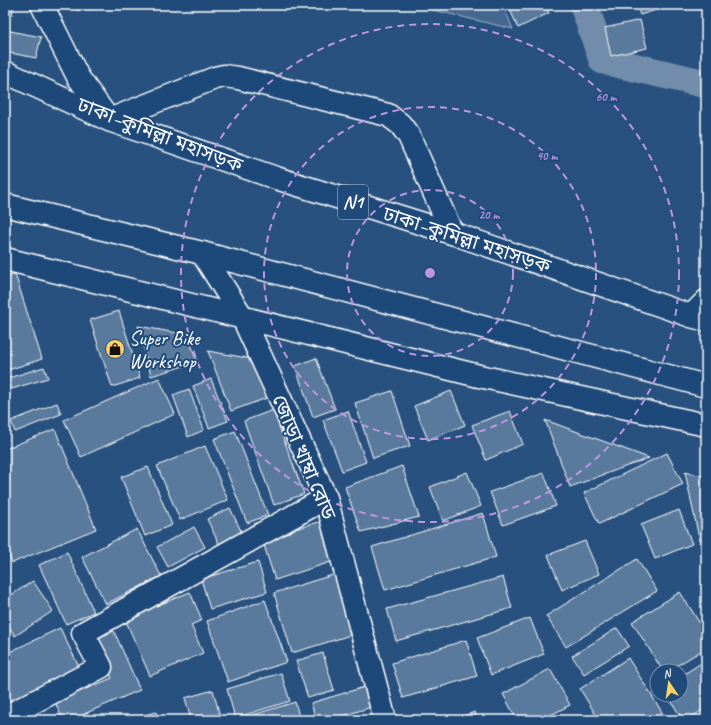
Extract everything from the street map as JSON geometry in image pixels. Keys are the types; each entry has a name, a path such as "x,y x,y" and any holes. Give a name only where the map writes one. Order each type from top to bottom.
{"main road":[{"path":"42,5 78,77 110,120 215,78 224,76 238,78 388,115 400,124 409,136 452,233"},
{"name":"ঢাকা–কুমিল্লা মহাসড়ক","path":"5,72 110,120 276,178 452,233 698,318"},
{"path":"5,205 202,253 706,386"},
{"name":"জোড়া খাম্বা রোড","path":"202,253 243,318 326,498 386,720"},
{"path":"5,259 479,376 706,425"},
{"path":"698,318 706,301"},
{"path":"5,717 101,667 83,633 326,498"}],"shaded area":[{"path":"412,5 503,5 513,29"}],"building":[{"path":"5,5 14,5 12,15 5,13"},
{"path":"74,5 120,5 120,7 76,10"},
{"path":"508,5 545,5 549,13 518,28"},
{"path":"637,5 672,5 640,15"},
{"path":"640,20 647,48 611,56 605,28"},
{"path":"5,30 41,37 36,58 5,52"},
{"path":"15,274 42,359 5,371 5,278"},
{"name":"Super Bike Workshop","path":"119,311 140,378 112,387 90,320"},
{"path":"138,326 188,335 197,362 151,376"},
{"path":"208,351 258,360 275,395 231,411"},
{"path":"316,358 335,409 313,417 295,366"},
{"path":"44,367 48,378 5,391 5,379"},
{"path":"159,378 175,414 81,457 64,420"},
{"path":"211,379 228,421 209,428 193,386"},
{"path":"189,389 204,430 188,437 173,395"},
{"path":"392,391 410,446 373,458 355,403"},
{"path":"451,391 465,425 428,440 414,406"},
{"path":"57,403 61,414 15,432 11,421"},
{"path":"273,410 304,494 274,505 244,421"},
{"path":"348,411 366,462 342,471 323,420"},
{"path":"510,411 523,444 486,460 472,425"},
{"path":"545,420 649,458 570,487"},
{"path":"55,429 96,529 12,563 5,546 5,449"},
{"path":"5,431 8,440 5,441"},
{"path":"235,431 268,515 247,523 214,439"},
{"path":"205,446 228,500 180,520 157,466"},
{"path":"667,453 683,484 599,524 584,493"},
{"path":"402,466 419,517 361,532 345,487"},
{"path":"148,467 172,525 145,536 121,477"},
{"path":"467,472 481,506 443,521 430,487"},
{"path":"685,472 706,477 706,571"},
{"path":"544,473 556,506 503,525 490,492"},
{"path":"230,508 242,533 219,544 207,519"},
{"path":"679,510 692,544 655,559 641,525"},
{"path":"483,513 496,557 385,590 372,547"},
{"path":"322,521 334,561 275,580 262,539"},
{"path":"194,527 205,547 168,567 157,547"},
{"path":"137,529 161,576 106,604 82,557"},
{"path":"585,541 599,574 562,590 548,555"},
{"path":"67,552 94,612 66,624 39,565"},
{"path":"637,559 657,591 566,647 546,616"},
{"path":"258,562 267,592 210,609 201,579"},
{"path":"336,574 354,634 292,653 274,593"},
{"path":"503,577 512,608 396,641 387,609"},
{"path":"33,581 53,611 15,636 5,620 5,599"},
{"path":"190,592 202,620 191,625 203,653 150,676 125,619"},
{"path":"680,592 706,633 706,648 681,663 658,663 632,622"},
{"path":"265,600 287,662 228,682 207,621"},
{"path":"530,618 544,654 491,675 477,638"},
{"path":"60,628 81,671 5,707 5,654"},
{"path":"617,628 629,646 584,674 572,656"},
{"path":"114,631 140,690 84,714 86,720 63,720 55,702 112,678 95,639"},
{"path":"466,640 477,676 403,698 392,663"},
{"path":"323,653 334,690 308,698 296,661"},
{"path":"628,658 649,691 649,703 656,703 667,720 599,720 580,689"},
{"path":"706,660 706,708 687,720 683,720 672,703 689,703 689,671"},
{"path":"550,669 570,705 541,720 517,720 503,694"},
{"path":"281,673 290,701 235,718 227,689"},
{"path":"368,686 375,706 329,720 316,720 311,703"},
{"path":"213,690 221,720 191,720 185,698"},
{"path":"295,702 300,720 240,720 240,719"},
{"path":"156,712 159,720 128,720 128,719"},
{"path":"475,712 477,720 450,720"}],"waterway":[{"path":"584,5 603,60 706,84"}],"place":[{"name":"Super Bike Workshop","path":"115,349"}]}
